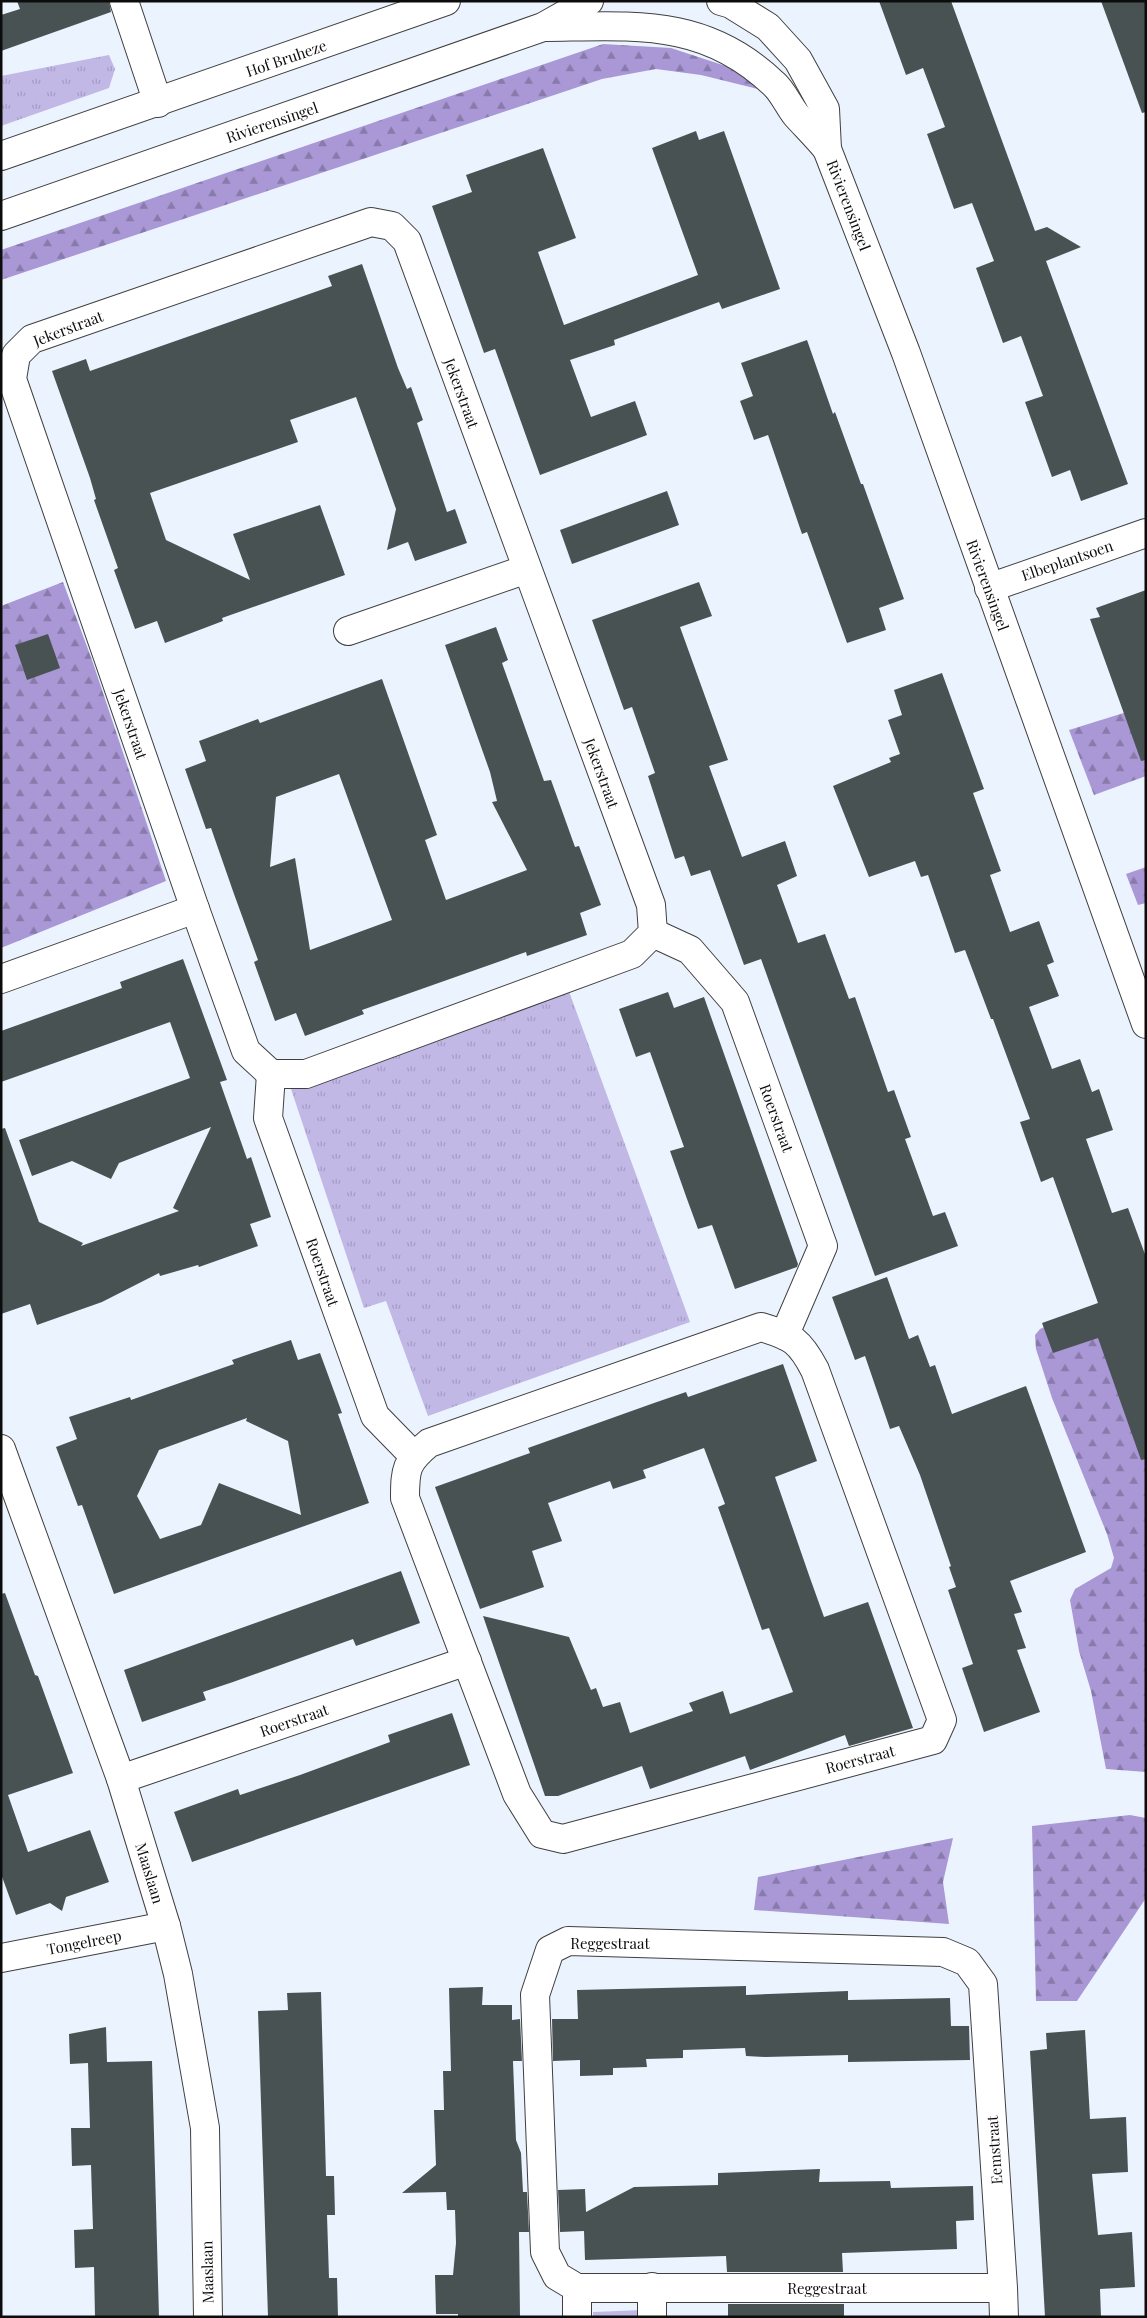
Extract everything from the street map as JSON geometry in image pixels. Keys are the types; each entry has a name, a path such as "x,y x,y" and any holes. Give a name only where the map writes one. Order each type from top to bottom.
{"street":[{"path":"124,1 158,102"},
{"name":"Hof Bruheze","path":"1,156 158,102 412,7 446,1"},
{"name":"Rivierensingel","path":"1,216 543,27 589,1"},
{"path":"716,44 728,2"},
{"name":"Rivierensingel","path":"728,2 768,27 798,60 825,109 827,149 906,353 1146,1024"},
{"name":"Rivierensingel","path":"543,27 637,26 688,33 716,44 747,61 775,85 795,114 827,149"},
{"name":"Jekerstraat","path":"271,1074 246,1051 12,379 16,355 32,339 371,222 392,226 407,241 651,905 653,932"},
{"name":"Elbeplantsoen","path":"989,588 1146,533"},
{"path":"348,630 527,569"},
{"path":"1,979 195,909"},
{"path":"271,1074 306,1074 632,954 653,932"},
{"name":"Roerstraat","path":"653,932 690,950 735,1002 823,1246 785,1334"},
{"name":"Roerstraat","path":"271,1074 268,1118 375,1416 414,1456"},
{"name":"Roerstraat","path":"761,1327 785,1334 804,1349 815,1370 942,1720 933,1740 563,1838 542,1834 517,1794 406,1498 405,1474 414,1456 429,1443 761,1327"},
{"name":"Maaslaan","path":"1,1449 121,1779 166,1926 178,1974 205,2128 208,2317"},
{"name":"Roerstraat","path":"121,1779 467,1660"},
{"name":"Tongelreep","path":"1,1958 166,1926"},
{"name":"Reggestraat","path":"983,1984 967,1962 943,1952 568,1941 550,1950 535,1995 545,2252 557,2276 577,2288 1003,2288"},
{"name":"Eemstraat","path":"983,1984 1004,2317"},
{"path":"577,2288 577,2317"},
{"path":"652,2288 652,2317"}],"green space":[{"path":"603,44 671,48 750,74 770,92 701,75 656,69 602,79 1,280 1,250"},
{"path":"109,55 115,69 109,88 1,126 1,76"},
{"path":"63,582 92,660 166,881 1,948 1,606"},
{"path":"1146,706 1146,776 1094,795 1069,730"},
{"path":"1146,867 1146,903 1138,905 1126,874"},
{"path":"567,986 690,1322 428,1416 386,1301 364,1308 291,1089"},
{"path":"1146,1282 1146,1772 1106,1769 1091,1691 1079,1651 1070,1600 1075,1589 1111,1568 1114,1558 1107,1534 1052,1398 1036,1349 1035,1335 1040,1329"},
{"path":"1130,1815 1146,1818 1146,1898 1077,2001 1036,2001 1032,1826"},
{"path":"953,1838 943,1882 949,1924 754,1910 758,1877"},
{"path":"642,2310 643,2317 593,2317 593,2312"}],"building":[{"path":"17,1 109,1 111,12 1,51 1,15 20,9"},
{"path":"879,1 951,1 1035,231 1047,227 1081,247 1046,261 1128,484 1081,501 1070,470 1052,477 1025,402 1043,396 1021,336 1003,343 976,268 994,261 972,203 954,209 927,134 945,127 923,68 906,75"},
{"path":"1101,1 1146,1 1146,112 1142,113"},
{"path":"696,131 699,140 724,131 780,289 722,309 719,302 614,340 615,345 570,360 591,417 635,401 647,435 540,475 495,349 484,353 432,206 472,192 466,175 543,148 576,238 538,252 564,325 698,275 652,148"},
{"path":"362,264 398,368 407,389 411,387 423,420 417,423 447,512 455,509 467,543 415,561 408,542 387,550 396,509 356,397 290,420 298,442 150,493 166,540 250,580 233,534 320,505 345,575 222,618 223,621 165,643 157,621 135,629 114,570 118,568 94,500 96,499 90,478 52,371 86,359 90,371 332,286 328,276"},
{"path":"807,340 833,414 835,412 861,484 863,484 904,599 879,608 886,630 847,643 807,532 802,534 768,435 754,440 740,401 753,396 741,363"},
{"path":"667,491 679,525 572,564 560,530"},
{"path":"699,582 712,616 680,627 728,760 709,766 742,857 785,841 797,876 777,885 798,943 825,934 849,999 855,997 888,1092 894,1090 911,1137 905,1139 933,1216 945,1212 958,1246 875,1276 761,959 744,965 710,870 691,876 684,856 675,859 648,776 655,773 632,707 624,710 592,620"},
{"path":"1146,590 1146,760 1141,761 1090,619 1100,617 1096,608"},
{"path":"496,627 508,660 502,663 544,781 551,780 575,847 579,846 601,905 580,913 587,935 527,956 526,952 362,1010 364,1014 305,1036 296,1013 275,1021 254,962 258,960 211,828 206,829 185,769 206,761 199,741 258,719 260,723 382,679 437,835 425,840 446,900 527,870 492,802 497,801 490,772 445,645","holes":["339,774 392,920 310,950 295,858 270,867 276,797"]},
{"path":"48,634 60,668 27,680 15,645"},
{"path":"942,673 984,789 973,793 1001,871 990,875 1010,932 1039,921 1054,962 1047,965 1059,996 1029,1007 1052,1069 1080,1059 1092,1092 1099,1089 1113,1130 1086,1139 1112,1213 1128,1208 1146,1257 1146,1459 1141,1460 1098,1338 1053,1353 1042,1323 1098,1303 1053,1177 1041,1182 1020,1122 1030,1119 965,950 955,953 928,875 921,877 915,861 869,877 833,786 891,762 889,758 900,754 888,720 902,715 894,690"},
{"path":"183,959 227,1080 220,1082 247,1159 251,1157 271,1217 250,1224 258,1246 199,1267 198,1265 160,1276 159,1273 102,1302 37,1325 30,1304 1,1314 1,1129 5,1128 39,1222 83,1243 81,1246 179,1211 173,1208 211,1127 119,1163 111,1179 72,1161 32,1176 19,1140 190,1078 170,1022 1,1082 1,1031 122,988 120,982"},
{"path":"668,992 674,1008 704,997 798,1264 797,1267 735,1289 712,1225 698,1229 687,1199 670,1151 684,1147 650,1052 636,1057 619,1009"},
{"path":"887,1277 909,1339 918,1335 930,1367 935,1365 952,1414 1026,1386 1086,1552 1010,1581 1022,1612 1014,1614 1026,1648 1017,1650 1040,1712 984,1732 962,1668 973,1664 948,1590 956,1587 949,1567 951,1566 920,1475 899,1426 890,1429 865,1356 855,1360 832,1297"},
{"path":"291,1340 298,1360 320,1353 342,1413 338,1414 369,1503 114,1594 82,1505 78,1506 56,1447 77,1439 69,1417 130,1397 131,1400 234,1364 232,1360","holes":["247,1418 246,1421 288,1441 301,1515 219,1483 201,1525 160,1539 137,1496 159,1450"]},
{"path":"783,1364 817,1461 775,1477 810,1578 824,1617 868,1602 913,1728 849,1746 845,1735 750,1770 745,1756 650,1789 642,1766 558,1796 545,1796 483,1616 569,1637 591,1690 596,1688 603,1707 620,1702 630,1733 693,1711 689,1703 723,1691 730,1714 793,1692 769,1628 762,1630 718,1507 725,1504 704,1448 643,1470 646,1478 613,1489 610,1481 548,1503 562,1541 532,1551 544,1587 480,1609 435,1487 530,1453 528,1448 654,1403 686,1392 688,1397"},
{"path":"401,1571 420,1623 356,1646 353,1639 203,1692 206,1700 142,1722 124,1670"},
{"path":"5,1593 35,1675 38,1676 73,1773 8,1795 28,1852 90,1830 109,1882 66,1897 62,1911 50,1903 16,1915 1,1874 1,1594"},
{"path":"452,1713 470,1765 192,1862 174,1812 238,1789 240,1795 300,1775 390,1742 388,1735"},
{"path":"746,1986 746,1995 848,1991 848,2000 950,1998 951,2026 969,2026 970,2060 848,2062 848,2055 765,2057 746,2056 745,2048 683,2050 683,2058 646,2059 647,2067 613,2068 613,2075 580,2076 580,2060 553,2061 552,2019 578,2019 577,1990"},
{"path":"483,1987 482,2005 512,2005 512,2020 520,2019 522,2061 513,2061 516,2140 521,2153 523,2192 527,2192 529,2232 519,2232 520,2317 458,2317 458,2314 436,2314 435,2275 453,2275 456,2243 455,2210 447,2210 446,2192 402,2193 436,2165 434,2110 444,2110 443,2071 451,2071 449,1988"},
{"path":"321,1992 326,2176 334,2176 335,2215 327,2215 329,2278 337,2278 338,2317 268,2317 258,2011 288,2010 287,1993"},
{"path":"106,2027 107,2062 152,2061 159,2317 95,2317 94,2267 75,2268 74,2230 93,2229 91,2165 72,2166 71,2128 90,2128 88,2063 70,2064 69,2034"},
{"path":"1085,2030 1090,2119 1126,2117 1128,2172 1092,2174 1098,2235 1132,2232 1135,2287 1100,2289 1101,2317 1045,2317 1030,2051 1047,2049 1046,2033"},
{"path":"820,2169 819,2182 890,2181 891,2188 973,2186 974,2220 956,2221 957,2249 842,2253 843,2272 727,2272 726,2256 585,2260 584,2231 560,2232 558,2190 585,2189 586,2212 634,2187 718,2185 718,2173"},
{"path":"728,2304 844,2304 844,2317 728,2317"}]}
